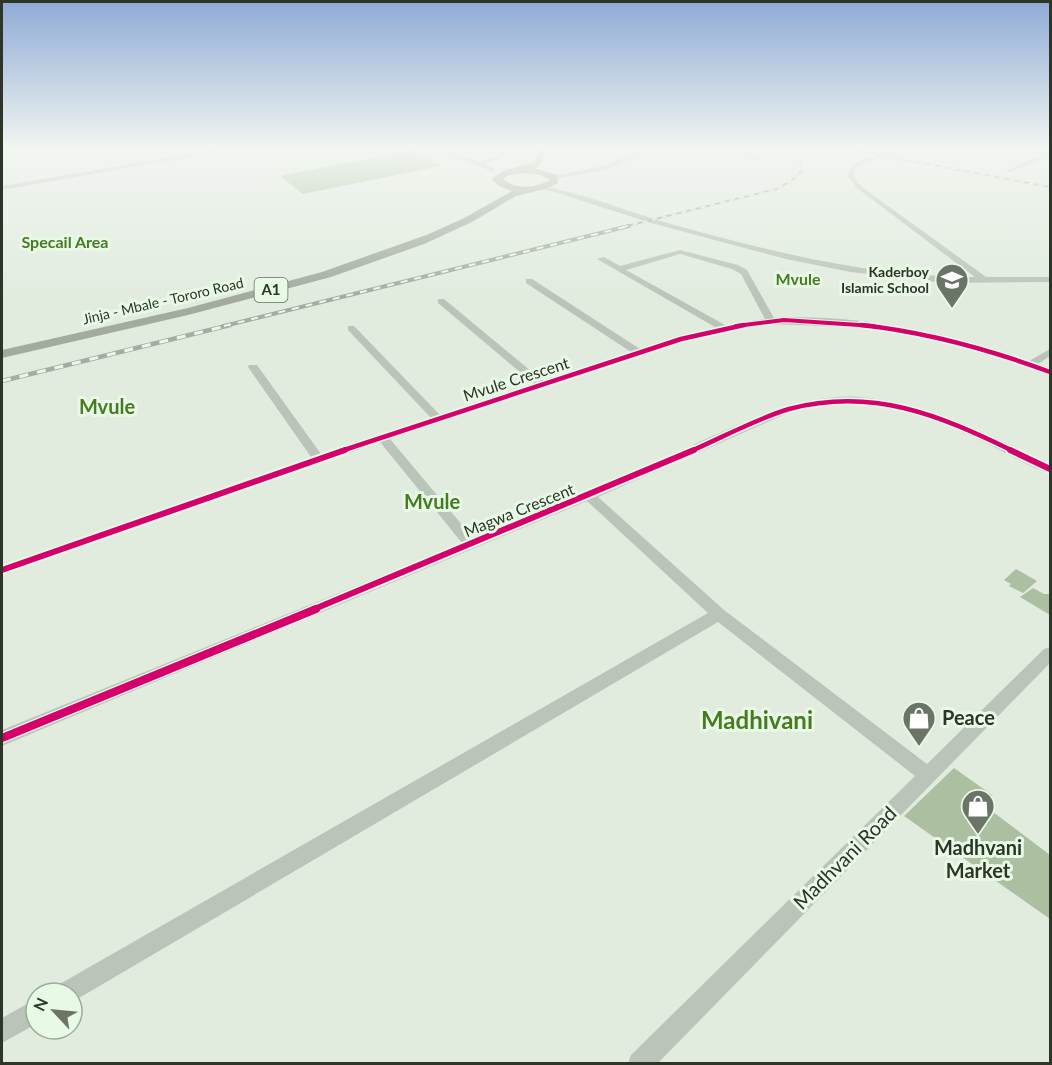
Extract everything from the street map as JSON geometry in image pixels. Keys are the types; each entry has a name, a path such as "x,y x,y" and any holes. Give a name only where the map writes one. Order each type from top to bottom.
{"highway":[{"name":"Jinja - Mbale - Tororo Road","path":"2,348 269,285 362,256 455,219 491,198"},
{"name":"Jinja - Mbale - Tororo Road","path":"2,354 199,308 326,274 439,234 476,216 505,198"}],"street":[{"path":"580,198 654,221 830,266 899,276 985,281 1050,280"},
{"path":"606,198 662,218 689,223 808,256 896,271 1050,274"},
{"path":"875,198 985,281"},
{"path":"619,269 680,252 735,267 744,272 771,321"},
{"path":"601,259 723,328"},
{"path":"529,281 639,353"},
{"path":"441,301 541,385"},
{"name":"Mvule Crescent","path":"2,570 318,459 681,339 723,328 771,321 842,322 962,341 1050,372"},
{"path":"351,328 438,419"},
{"path":"1031,364 1050,352"},
{"path":"253,367 318,459"},
{"name":"Magwa Crescent","path":"2,738 589,496 786,410 807,403 870,400 927,412 1050,468"},
{"path":"383,438 470,544"},
{"path":"589,496 719,614 928,776"},
{"path":"84,983 719,614"},
{"name":"Madhvani Road","path":"640,1064 1050,653"},
{"path":"2,1030 24,1018"}],"building":[{"path":"1016,569 1037,581 1023,593 1009,586 1011,584 1004,580"},
{"path":"1033,588 1044,594 1050,594 1050,615 1020,597"},
{"name":"Madhvani Market","path":"954,768 992,795 993,812 1050,855 1050,919 904,816"}],"railway":[{"path":"623,227 741,198"},
{"path":"224,326 629,226"},
{"path":"2,381 230,325"}],"cycle path":[{"path":"2,570 318,459 681,339 736,326 791,320 911,331 968,344 1050,372"},
{"path":"2,738 589,496 786,410 822,402 857,400 890,404 922,412 954,424 1050,469"}],"place":[{"name":"Kaderboy Islamic School","path":"952,309"},
{"name":"Peace","path":"919,747"},
{"name":"Madhvani Market","path":"978,835"}],"district":[{"name":"Specail Area","path":"65,242"},
{"name":"Mvule","path":"798,279"},
{"name":"Mvule","path":"107,407"},
{"name":"Mvule","path":"432,502"},
{"name":"Madhivani","path":"757,721"}]}
